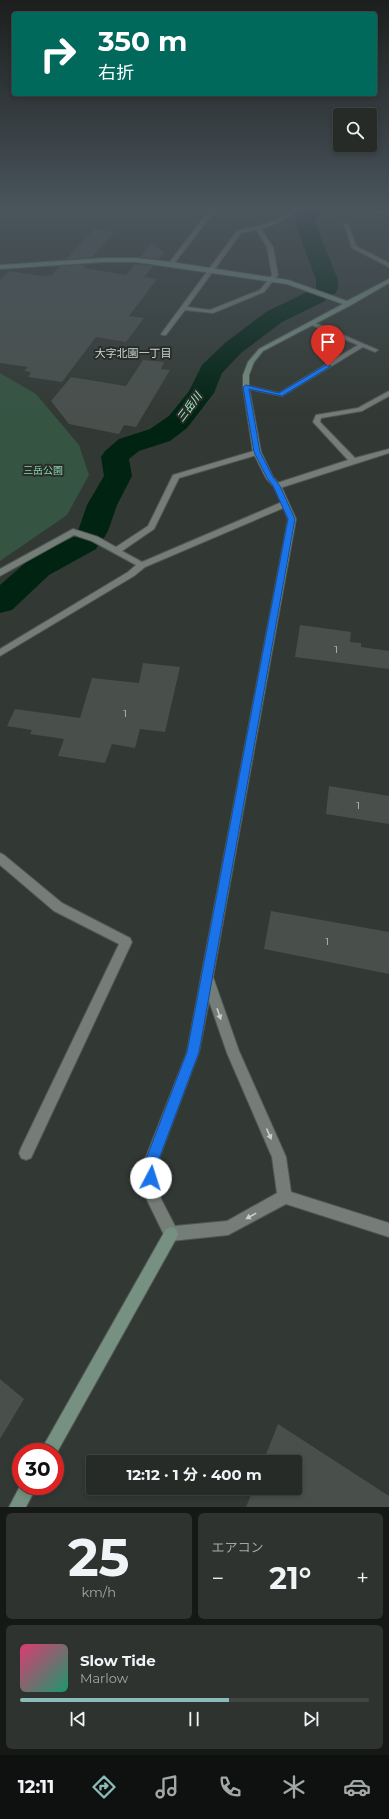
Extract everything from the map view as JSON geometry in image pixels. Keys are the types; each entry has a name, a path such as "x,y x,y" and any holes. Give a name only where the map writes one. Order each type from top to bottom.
{"street":[{"path":"164,334 205,278"},
{"path":"267,278 288,282 349,304"},
{"path":"182,308 211,312 262,291 271,279"},
{"path":"171,1234 154,1200 149,1167 193,1052 292,519 257,452 246,387 246,375 251,362 261,350 389,282"},
{"path":"311,323 375,350"},
{"path":"246,387 280,395 363,345"},
{"path":"353,461 316,422 318,416 360,410 389,393"},
{"path":"276,486 389,451"},
{"path":"116,551 151,527 176,477 257,452"},
{"path":"378,454 389,458"},
{"path":"0,653 131,574 142,565 285,504"},
{"path":"0,573 73,532 95,539 142,565"},
{"path":"0,858 58,908 126,942 26,1153"},
{"path":"207,977 233,1053 279,1157 285,1197"},
{"path":"171,1234 228,1228 285,1197 389,1230"},
{"path":"53,1443 171,1234"},
{"path":"17,1507 24,1495"}],"green space":[{"name":"三岳公園","path":"0,373 36,394 79,445 89,475 67,515 0,561"}],"building":[{"path":"2,278 157,279 129,316 144,318 126,342 96,337 62,382 28,377 31,372 24,371 28,367 0,363 0,280"},
{"path":"143,360 164,362 161,369 170,370 136,427 124,425 119,434 69,424 51,401 71,377 126,386"},
{"path":"300,625 351,632 350,642 361,643 361,647 389,651 389,669 295,657"},
{"path":"143,663 180,667 165,732 140,729 135,748 112,744 105,763 58,756 64,739 30,734 32,730 7,726 15,709 80,718 92,678 139,683"},
{"path":"329,786 389,796 389,824 326,814"},
{"path":"271,911 389,932 389,974 264,949"},
{"path":"0,1379 24,1399 0,1439"},
{"path":"278,1424 389,1496 389,1507 246,1507 251,1495 302,1495 302,1455 266,1455"}],"waterway":[{"name":"三岳川","path":"326,278 327,289"},
{"name":"三岳川","path":"93,531 102,505 118,476 115,457 129,445 160,435 178,422 201,393 211,370 233,348 274,317 317,296"},
{"name":"三岳川","path":"0,602 38,568 55,557 85,542"}],"district":[{"name":"大字北園一丁目","path":"133,353"}],"route":[{"path":"151,1178 149,1167 193,1052 292,519 257,452 246,387 280,395 328,366"}]}
